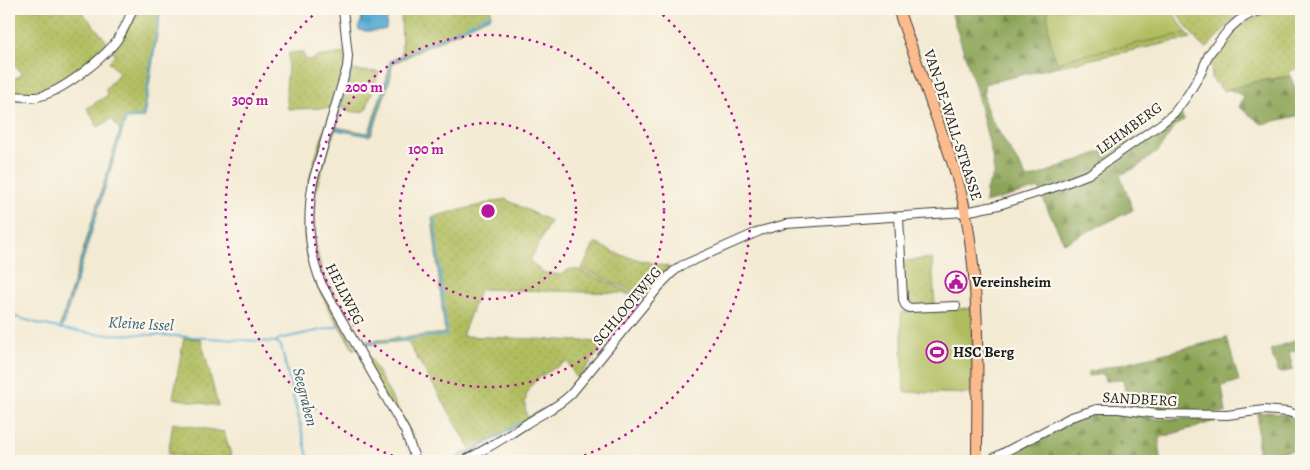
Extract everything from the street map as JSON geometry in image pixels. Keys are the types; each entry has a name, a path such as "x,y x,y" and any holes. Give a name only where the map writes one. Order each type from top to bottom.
{"main road":[{"name":"VAN-DE-WALL-STRASSE","path":"898,9 948,149 965,212 976,292 977,461"}],"street":[{"path":"9,96 36,97 46,94 76,77 106,52 117,40 133,9"},
{"name":"HELLWEG","path":"343,9 348,56 347,67 313,181 309,223 313,262 322,284 405,431 416,461"},
{"name":"LEHMBERG","path":"965,212 1000,205 1058,186 1089,174 1119,154 1174,112 1187,96 1210,54 1229,29 1250,14 1266,9"},
{"name":"SCHLOOTWEG","path":"463,461 557,406 571,394 663,282 681,266 760,231 786,224 965,212"},
{"path":"899,217 903,300 905,305 909,308 956,306"},
{"name":"SANDBERG","path":"988,461 1071,417 1097,409 1118,409 1157,414 1227,415 1264,410 1288,412 1301,416"}],"green space":[{"path":"9,9 80,9 108,43 73,73 50,87 35,94 12,93 9,89 9,81 22,75 9,57"},
{"path":"136,9 161,9 144,118 126,119 63,326 60,326 120,130 112,119 98,127 87,108 108,95 105,90 119,73 109,61 116,55 112,50"},
{"path":"401,9 491,9 491,16 392,64 391,76 372,134 368,136 336,130 334,132 315,197 316,247 322,272 361,342 445,333 432,217 505,199 550,221 530,261 542,272 561,275 570,269 579,270 644,298 642,300 622,293 480,289 462,336 607,342 577,379 567,361 534,382 526,396 527,418 543,409 544,411 456,461 450,461 471,449 407,341 363,345 416,442 422,461 419,461 323,282 311,236 315,184 337,112 340,112 336,127 369,132 390,61 402,55"},
{"path":"950,9 1048,9 1051,38 1059,66 984,84 985,104 991,119 1028,179 1162,129 1180,112 1184,120 1175,126 1158,151 1137,167 1120,175 1133,210 1064,243 1039,188 985,203 986,190 994,173 992,155 975,86"},
{"path":"1048,9 1170,9 1187,33 1074,57 1058,63 1051,44"},
{"path":"1174,9 1252,9 1230,22 1206,49 1198,42"},
{"path":"1284,9 1301,9 1301,65 1288,73 1290,76 1254,82 1223,91 1211,78 1212,63 1224,42 1239,26 1261,15"},
{"path":"1187,33 1191,38 1059,66 1058,63 1074,57"},
{"path":"302,52 306,60 315,60 315,57 345,53 346,56 345,70 311,187 308,204 307,239 319,284 333,312 355,348 354,350 332,314 309,266 304,229 305,204 314,162 332,108 288,109 286,90 289,53"},
{"path":"351,53 351,70 379,72 366,110 360,112 338,108"},
{"path":"1290,76 1301,100 1301,115 1262,124 1239,107 1244,96 1228,89 1254,82"},
{"path":"595,243 620,255 669,267 645,296 582,269"},
{"path":"932,258 935,305 912,306 906,302 903,261"},
{"name":"HSC Berg","path":"972,308 972,394 904,392 901,312"},
{"path":"184,338 201,339 218,406 173,398"},
{"path":"1227,338 1239,381 1222,386 1226,413 1157,412 1129,408 1129,400 1127,399 1123,380 1105,381 1104,374 1088,376 1088,372"},
{"path":"1301,338 1301,350 1289,352 1293,370 1279,373 1270,350"},
{"path":"1119,412 1158,419 1225,418 1159,438 1161,461 999,461 1071,421 1098,414"},
{"path":"1269,412 1301,418 1301,421 1294,422 1297,450 1258,454 1258,413"},
{"path":"173,423 224,432 233,461 218,461 168,454"}],"water":[{"path":"359,9 388,9 386,29 373,31 359,30 362,19"}],"waterway":[{"path":"61,329 125,119 143,115 160,9"},
{"path":"324,158 332,130 336,129 368,135 371,132 389,75 391,62 491,14"},
{"path":"340,108 352,71"},
{"path":"9,100 25,100"},
{"path":"332,130 338,112"},
{"path":"360,344 447,335 434,218"},
{"path":"664,276 670,269"},
{"name":"Kleine Issel","path":"9,315 40,324 97,334 159,335 275,342 279,339 340,326"},
{"name":"Seegraben","path":"275,342 281,346 309,461"},
{"path":"453,461 524,421"},
{"path":"410,435 421,461"}],"place":[{"name":"Vereinsheim","path":"956,282"},
{"name":"HSC Berg","path":"937,352"}]}
